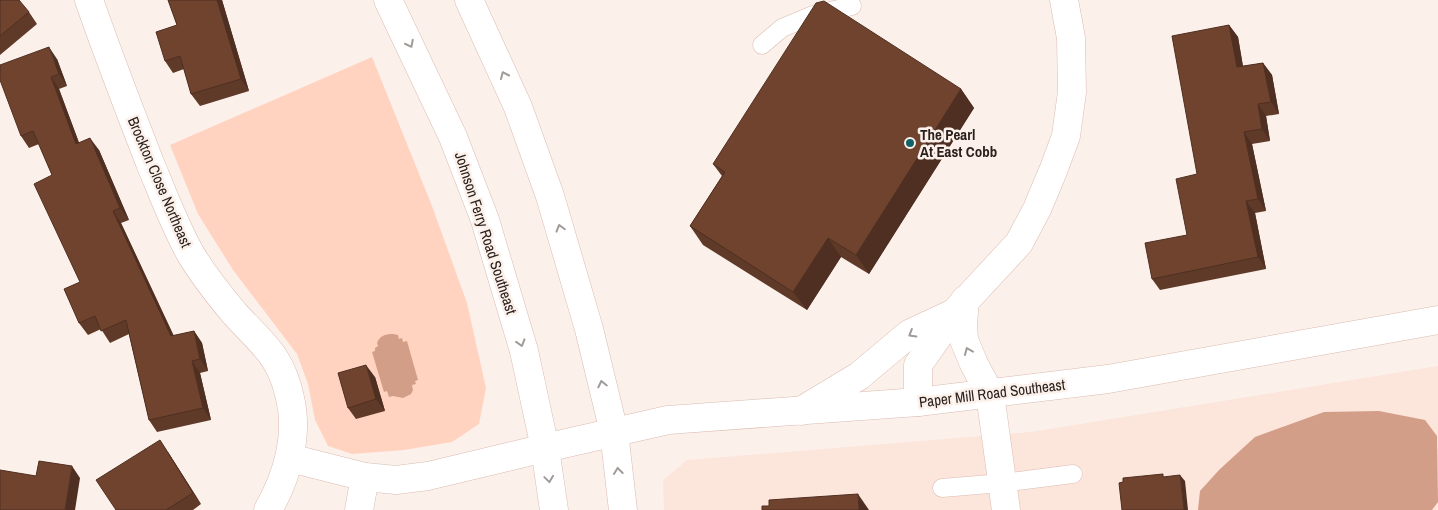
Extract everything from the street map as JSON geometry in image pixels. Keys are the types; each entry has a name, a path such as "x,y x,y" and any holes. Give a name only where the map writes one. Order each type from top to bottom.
{"street":[{"name":"Brockton Close Northeast","path":"89,0 120,89 178,230 208,280 236,315 267,346 282,370 291,399 290,458 277,495 268,510"},
{"name":"Johnson Ferry Road Southeast","path":"388,0 453,137 485,220 524,351 545,448 554,510"},
{"path":"469,0 518,107 550,196 589,329 614,432 623,510"},
{"path":"918,402 918,364 960,306 1019,243 1037,209 1066,136 1072,83 1071,38 1064,0"},
{"path":"960,306 964,340 990,394 1006,510"},
{"path":"801,410 859,376 909,334 960,306"},
{"name":"Paper Mill Road Southeast","path":"545,448 668,420 918,402 1108,379 1438,320"},
{"path":"290,458 365,477 396,480 428,476 545,448"},
{"path":"359,510 365,477"}],"lane":[{"path":"762,44 782,28 813,14 852,6"},
{"path":"942,488 1073,474"}],"shaded area":[{"path":"372,57 432,206 467,303 486,388 479,424 452,442 404,450 352,454 328,446 315,420 308,384 297,354 233,270 198,214 170,145"},
{"path":"393,334 398,335 399,339 402,338 403,342 407,341 418,380 415,381 416,384 412,385 413,390 411,394 403,398 389,397 387,391 384,392 372,352 378,346 377,343 381,337"},
{"path":"1438,366 1438,510 664,510 663,480 687,460 1031,432"},
{"path":"1379,411 1425,420 1437,436 1438,502 1432,510 1198,510 1200,491 1219,470 1255,437 1324,412"}],"building":[{"path":"0,0 19,0 29,12 0,36"},
{"path":"168,0 217,0 241,79 191,94 180,56 165,61 156,32 177,25"},
{"name":"The Pearl At East Cobb","path":"824,1 961,89 856,255 828,238 793,292 690,226 725,172 713,164 816,3"},
{"path":"1229,25 1237,67 1263,63 1271,102 1258,104 1262,129 1244,132 1258,199 1246,201 1258,257 1152,279 1145,243 1187,235 1176,179 1197,174 1172,36"},
{"path":"49,47 59,74 51,77 76,144 90,138 120,208 113,211 171,336 194,331 200,359 192,361 203,408 149,420 126,320 101,331 95,316 79,323 64,289 80,282 34,184 52,175 33,131 21,136 0,80 0,65"},
{"path":"366,365 376,399 348,408 338,373"},
{"path":"160,440 193,493 166,510 116,510 96,480"},
{"path":"39,461 72,466 65,510 0,510 0,470 36,476"},
{"path":"1163,474 1163,477 1180,475 1184,510 1122,510 1119,483 1123,482 1123,478"},
{"path":"858,494 859,510 762,510 762,506 769,506 769,500"}],"place":[{"name":"The Pearl At East Cobb","path":"910,143"}]}
